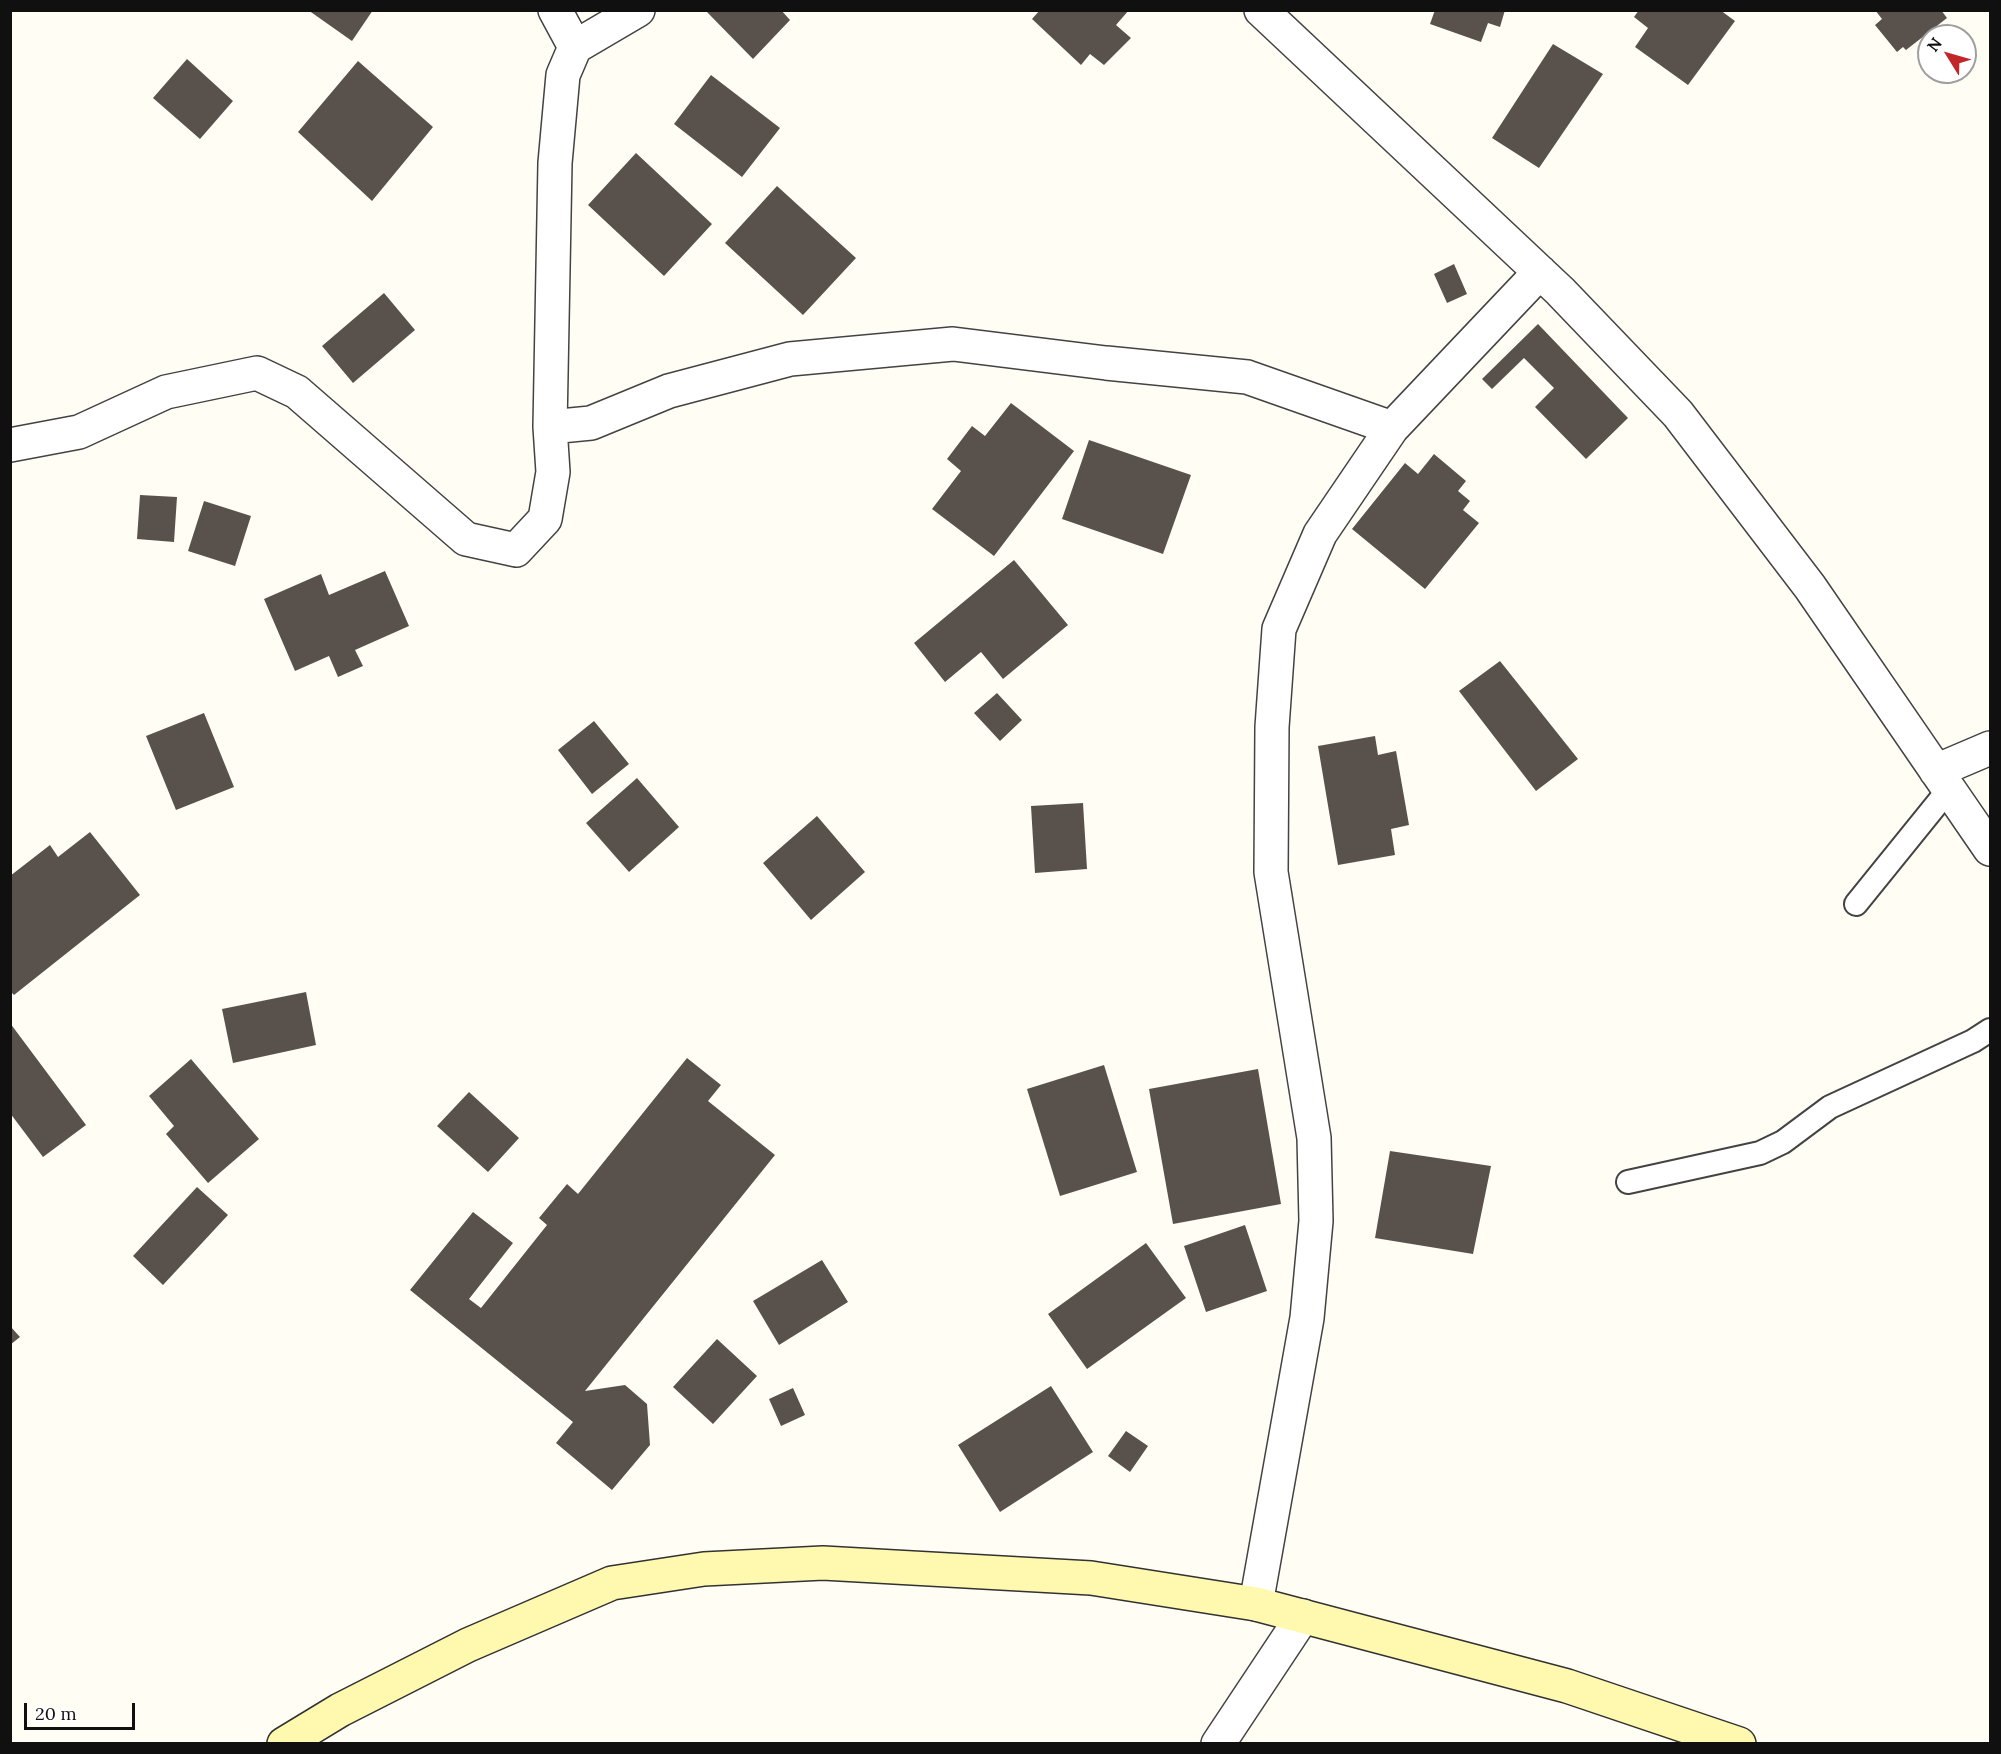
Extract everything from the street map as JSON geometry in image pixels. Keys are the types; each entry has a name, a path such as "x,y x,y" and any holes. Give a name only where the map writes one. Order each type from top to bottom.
{"main road":[{"path":"284,1743 340,1710 468,1646 612,1583 692,1571 823,1563 1091,1578 1256,1604 1567,1686 1681,1734 1739,1743"}],"street":[{"path":"555,10 576,47"},
{"path":"10,445 79,432 166,392 257,373 297,392 466,538 516,550 545,519 553,472 550,427 555,163 563,75 576,47 638,10"},
{"path":"1261,10 1540,273 1678,414 1810,587 1990,849"},
{"path":"1256,1604 1306,1318 1316,1221 1314,1138 1271,872 1272,727 1279,629 1320,534 1392,428 1540,273"},
{"path":"550,427 591,423 669,391 790,359 953,344 1106,363 1247,377 1392,428"},
{"path":"1943,780 1990,748"},
{"path":"1218,1743 1303,1616"}],"lane":[{"path":"1856,904 1943,780"},
{"path":"1628,1182 1760,1153 1783,1142 1830,1107 1973,1041 1990,1030"}],"building":[{"path":"308,10 373,10 352,41"},
{"path":"705,10 781,10 790,20 753,59"},
{"path":"1040,10 1129,10 1116,25 1131,38 1104,65 1090,54 1081,65 1032,19"},
{"path":"1435,10 1505,10 1500,27 1488,23 1481,42 1430,24"},
{"path":"1639,10 1720,10 1735,21 1688,85 1635,47 1648,28 1634,17"},
{"path":"1875,10 1941,10 1947,18 1939,24 1917,24 1917,41 1906,50 1903,47 1897,52 1875,25 1882,19"},
{"path":"1553,44 1603,74 1539,168 1492,138"},
{"path":"187,59 233,101 200,139 153,98"},
{"path":"358,61 433,127 372,201 298,132"},
{"path":"711,75 780,128 742,177 674,124"},
{"path":"636,153 712,224 664,276 588,205"},
{"path":"777,186 856,258 803,315 725,243"},
{"path":"1454,264 1467,294 1447,303 1434,274"},
{"path":"384,293 415,330 353,383 322,346"},
{"path":"1538,324 1628,418 1586,459 1535,407 1554,388 1524,358 1492,389 1482,379"},
{"path":"1011,403 1074,451 994,556 932,509 961,471 947,459 972,426 985,436"},
{"path":"1089,440 1191,475 1163,554 1062,519"},
{"path":"1434,454 1466,481 1458,491 1470,501 1463,510 1479,523 1425,589 1352,529 1405,463 1418,474"},
{"path":"140,495 177,497 174,542 137,539"},
{"path":"204,501 251,516 235,566 188,551"},
{"path":"1014,560 1068,625 1003,679 981,652 945,682 914,643"},
{"path":"385,571 409,626 355,650 363,666 338,677 329,656 295,671 264,599 321,574 329,595"},
{"path":"1500,661 1578,759 1536,791 1459,691"},
{"path":"997,693 1022,720 1000,741 974,713"},
{"path":"204,713 234,787 176,810 146,736"},
{"path":"594,721 629,764 592,794 558,750"},
{"path":"1375,736 1378,755 1396,751 1409,825 1391,829 1395,855 1338,865 1318,746"},
{"path":"637,778 679,827 629,872 586,823"},
{"path":"1083,803 1087,869 1035,873 1031,806"},
{"path":"817,816 865,872 811,920 763,863"},
{"path":"90,832 140,895 14,995 10,991 10,876 50,845 58,857"},
{"path":"306,992 316,1045 233,1063 222,1009"},
{"path":"10,1023 86,1125 43,1157 10,1113"},
{"path":"687,1058 721,1085 708,1101 775,1155 585,1391 625,1385 647,1404 650,1445 612,1490 556,1443 573,1422 410,1290 473,1212 513,1243 469,1299 481,1308 547,1225 539,1218 567,1184 578,1194"},
{"path":"191,1059 259,1139 208,1183 166,1134 174,1126 149,1096"},
{"path":"1104,1065 1137,1172 1060,1196 1027,1089"},
{"path":"1258,1069 1281,1204 1173,1224 1149,1089"},
{"path":"469,1092 519,1138 488,1172 437,1126"},
{"path":"1390,1151 1491,1166 1473,1254 1375,1238"},
{"path":"197,1187 228,1215 163,1285 133,1256"},
{"path":"1245,1225 1267,1291 1206,1312 1184,1246"},
{"path":"1146,1243 1186,1298 1087,1369 1048,1314"},
{"path":"822,1260 848,1302 779,1345 753,1301"},
{"path":"10,1326 20,1337 10,1345"},
{"path":"717,1339 757,1376 713,1424 673,1387"},
{"path":"1051,1386 1093,1452 1000,1512 958,1445"},
{"path":"793,1388 805,1415 781,1426 769,1399"},
{"path":"1126,1431 1148,1446 1130,1472 1108,1456"}]}
